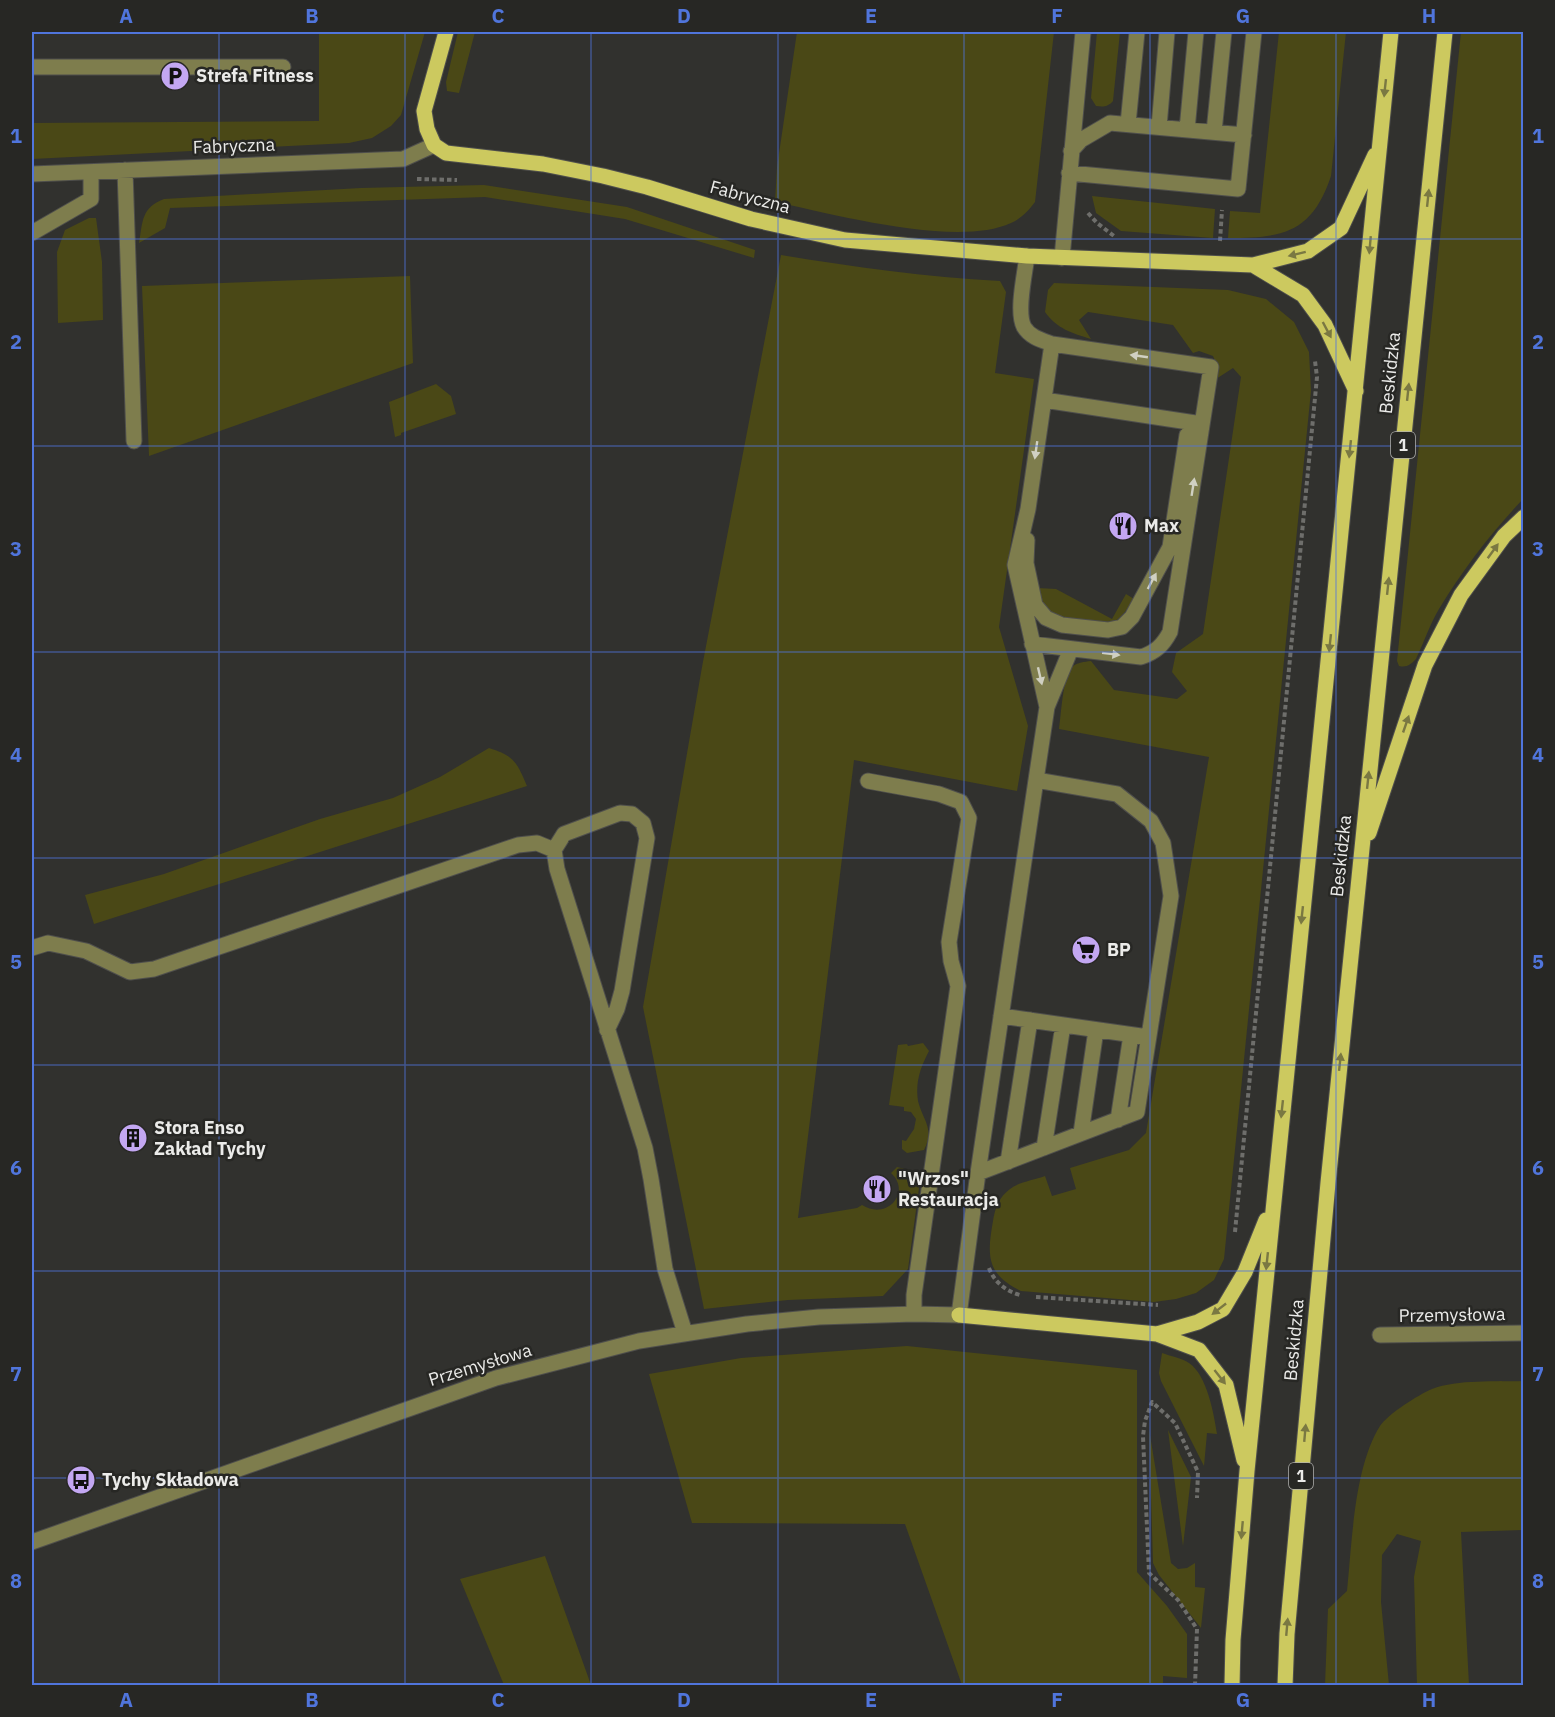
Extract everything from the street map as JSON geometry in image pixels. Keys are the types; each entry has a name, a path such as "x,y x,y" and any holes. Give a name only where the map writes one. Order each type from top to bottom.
{"main road":[{"path":"434,145 427,129 424,111 446,32"},
{"name":"Beskidzka","path":"1232,1686 1233,1640 1246,1471 1391,32"},
{"name":"Beskidzka","path":"1285,1686 1287,1634 1320,1267 1444,32"},
{"name":"Fabryczna","path":"434,145 446,153 543,164 603,176 751,219 845,240 1027,256 1253,265"},
{"path":"1253,265 1308,251 1341,228 1379,145"},
{"path":"1253,265 1303,295 1325,325 1356,391"},
{"path":"1360,859 1425,665 1461,595 1504,536 1524,518"},
{"path":"1156,1334 1198,1322 1223,1309 1245,1272 1273,1202"},
{"path":"959,1315 1156,1334 1199,1350 1226,1385 1246,1471"}],"street":[{"path":"1062,258 1083,32"},
{"path":"1128,124 1137,32"},
{"path":"1159,127 1167,32"},
{"path":"1187,130 1196,32"},
{"path":"1214,132 1224,32"},
{"path":"1069,173 1238,189 1254,32"},
{"path":"32,67 283,67"},
{"path":"1071,151 1081,140 1110,123 1244,135"},
{"name":"Fabryczna","path":"32,174 403,159 434,145"},
{"path":"125,170 134,441"},
{"path":"32,233 91,199 91,172"},
{"path":"1027,256 1020,317 1025,328 1035,338 1052,344 1211,367 1202,424 1187,435 1170,632 1165,642 1157,650 1141,657 1032,644"},
{"path":"1047,707 1015,565 1028,509 1052,344"},
{"path":"1044,400 1202,424"},
{"path":"1028,509 1026,563 1035,605 1046,618 1062,625 1108,630 1122,627 1128,622 1170,547 1178,540"},
{"path":"959,1315 1047,707 1071,649"},
{"path":"978,1173 1137,1112 1171,896 1163,843 1151,821 1117,794 1036,780"},
{"path":"868,781 939,794 961,802 969,818 949,942 951,961 958,986 914,1295 914,1314"},
{"path":"608,1030 622,991 647,838 644,823 632,814 620,813 564,834 554,850 557,869 645,1148 665,1269 685,1333"},
{"path":"32,948 48,943 86,951 130,972 154,969 518,845 537,843 554,850"},
{"path":"1001,1016 1148,1037"},
{"path":"1008,1162 1030,1020"},
{"path":"1044,1148 1062,1025"},
{"path":"1081,1133 1096,1030"},
{"path":"1118,1120 1131,1035"},
{"name":"Przemysłowa","path":"32,1542 496,1378 639,1341 747,1324 819,1317 959,1315"},
{"name":"Przemysłowa","path":"1380,1335 1524,1333"}],"path":[{"path":"406,179 463,180"},
{"path":"1084,208 1097,223 1110,234 1118,237"},
{"path":"1222,210 1219,244 1226,244"},
{"path":"1234,1239 1317,376 1315,358"},
{"path":"988,1266 992,1276 1004,1289 1018,1295 1169,1305"},
{"path":"1156,1334 1158,1305"},
{"path":"1195,1686 1197,1629 1178,1600 1149,1573 1143,1436 1145,1421 1152,1402 1175,1423 1189,1452 1198,1472 1197,1498"}],"shaded area":[{"path":"319,32 425,32 401,115 391,126 372,138 349,143 32,159 32,123 319,121"},
{"path":"458,32 475,32 459,93 447,91 446,82"},
{"path":"797,32 1054,32 1035,202 1011,223 988,230 960,232 928,231 861,221 775,202 777,167"},
{"path":"1097,32 1120,32 1113,101 1103,106 1096,106 1091,98"},
{"path":"1279,32 1346,32 1331,176 1315,210 1305,221 1280,233 1247,238 1228,238 1230,211 1260,213"},
{"path":"1461,32 1523,32 1523,499 1468,565 1436,615 1416,659 1409,665 1399,666 1397,661"},
{"path":"484,185 627,207 755,250 754,258 625,219 485,197 170,208 165,228 139,243 144,216 151,207 164,199 361,188"},
{"path":"1092,196 1215,209 1213,238 1121,231 1096,213"},
{"path":"89,218 96,218 102,262 103,320 58,323 57,252 65,230"},
{"path":"781,255 890,271 1000,281 1006,292 995,373 1034,379 999,627 1028,726 1017,791 854,760 798,1218 857,1208 862,1205 871,1209 888,1207 898,1196 899,1188 897,1180 891,1173 897,1167 921,1173 908,1269 883,1296 788,1300 704,1309 643,1007 702,667"},
{"path":"410,276 413,363 149,456 142,286"},
{"path":"1054,283 1228,290 1266,299 1294,322 1309,352 1311,391 1224,1259 1214,1280 1196,1293 1154,1302 1021,1291 1001,1278 995,1270 990,1254 990,1244 996,1207 1010,1189 1045,1176 1052,1196 1076,1189 1070,1168 1129,1150 1146,1133 1209,757 1059,729 1064,687 1072,667 1081,662 1091,661 1114,690 1177,699 1187,691 1172,672 1176,653 1203,634 1241,377 1233,368 1216,379 1216,363 1213,356 1199,351 1193,353 1173,325 1088,312 1079,320 1091,339 1065,330 1045,312 1048,290"},
{"path":"436,384 451,396 456,414 395,437 389,402"},
{"path":"1037,588 1056,589 1112,619 1126,594 1134,599 1118,619 1106,624 1067,618 1045,610 1040,602"},
{"path":"489,748 514,761 527,786 94,924 85,895 164,874 320,819 393,798 440,777"},
{"path":"923,1043 929,1051 919,1074 917,1094 927,1125 928,1136 924,1150 907,1153 902,1149 902,1140 906,1141 914,1129 916,1119 911,1112 904,1111 904,1107 889,1105 898,1045"},
{"path":"907,1346 1137,1370 1137,1572 1167,1606 1187,1634 1187,1678 1163,1676 1163,1686 962,1685 905,1524 692,1523 649,1374 741,1358"},
{"path":"1162,1353 1189,1363 1201,1376 1205,1385 1212,1406 1217,1434 1207,1433 1204,1466 1161,1381 1159,1373"},
{"path":"1523,1381 1523,1530 1461,1532 1469,1685 1417,1685 1414,1577 1421,1541 1397,1534 1382,1555 1381,1602 1389,1685 1325,1685 1328,1609 1347,1591 1359,1484 1371,1443 1380,1426 1404,1405 1432,1389 1465,1382"},
{"path":"1149,1429 1171,1563 1178,1569 1187,1568 1195,1563 1195,1587 1205,1588 1201,1628 1159,1575 1153,1563"},
{"path":"1168,1430 1191,1477 1183,1546"},
{"path":"545,1556 591,1685 504,1685 460,1579"}],"place":[{"name":"Strefa Fitness","path":"175,76"},
{"name":"Max","path":"1123,526"},
{"name":"BP","path":"1086,950"},
{"name":"Stora Enso Zakład Tychy","path":"133,1138"},
{"name":"\"Wrzos\" Restauracja","path":"877,1189"},
{"name":"Tychy Składowa","path":"81,1480"}]}
